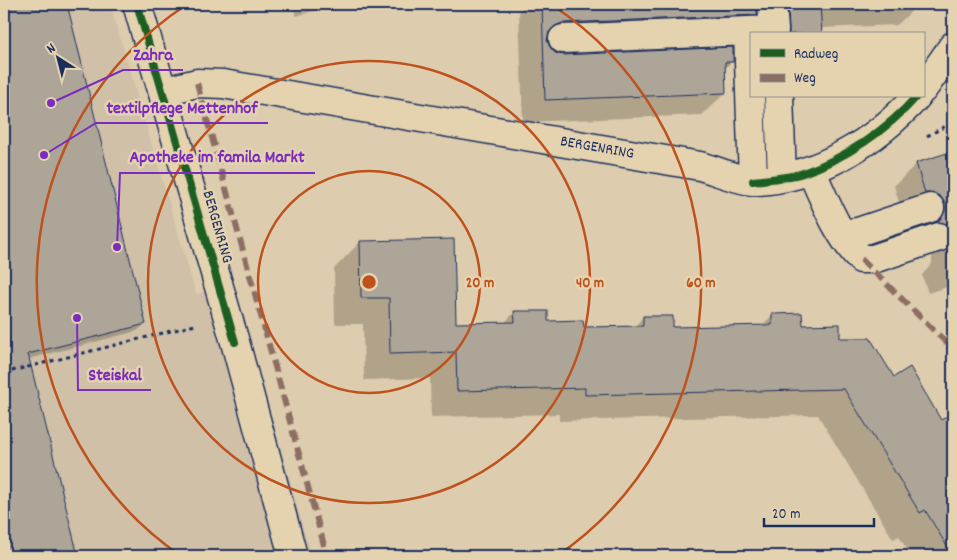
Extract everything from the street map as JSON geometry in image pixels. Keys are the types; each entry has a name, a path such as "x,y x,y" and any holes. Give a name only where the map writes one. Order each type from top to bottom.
{"street":[{"name":"BERGENRING","path":"137,4 164,91 293,556"},
{"path":"563,39 774,30 772,4"},
{"path":"748,31 750,91"},
{"path":"924,88 953,46"},
{"name":"BERGENRING","path":"164,91 196,83 222,84 700,166 753,181 811,170 851,151 879,132 915,98"},
{"path":"750,98 753,181"},
{"path":"779,98 782,177"},
{"path":"811,170 842,234 861,259 873,259 939,237"},
{"path":"842,234 858,232 930,208"}],"path":[{"path":"4,373 231,329"}],"shaded area":[{"path":"4,4 110,4 196,294 235,285 311,556 4,556"}],"building":[{"path":"4,4 67,4 146,324 28,354 78,556 4,556"},
{"path":"542,4 757,4 757,15 562,23 555,26 549,32 547,40 555,53 563,55 733,47 733,62 725,62 726,93 545,100"},
{"path":"788,4 820,4 822,32 789,32"},
{"path":"953,151 953,231 949,225 936,222 945,212 945,203 941,197 934,193 925,193 916,163"},
{"path":"454,239 456,323 515,322 514,311 548,311 548,321 583,320 584,327 643,326 643,316 673,316 673,327 772,325 772,314 802,313 803,325 840,324 840,338 870,338 894,377 910,367 941,420 953,412 953,556 925,510 920,513 844,389 585,395 585,388 457,391 456,352 390,354 389,298 361,298 360,241"}],"marked path":[{"path":"197,83 327,556"},
{"path":"861,259 953,349"}],"cycle path":[{"path":"137,4 235,342"},
{"path":"753,181 797,175 835,159 865,142 893,120 915,98"}],"place":[{"name":"Zahra","path":"51,103"},
{"name":"textilpflege Mettenhof","path":"44,155"},
{"name":"Apotheke im famila Markt","path":"117,247"},
{"name":"Steiskal","path":"77,318"}]}
